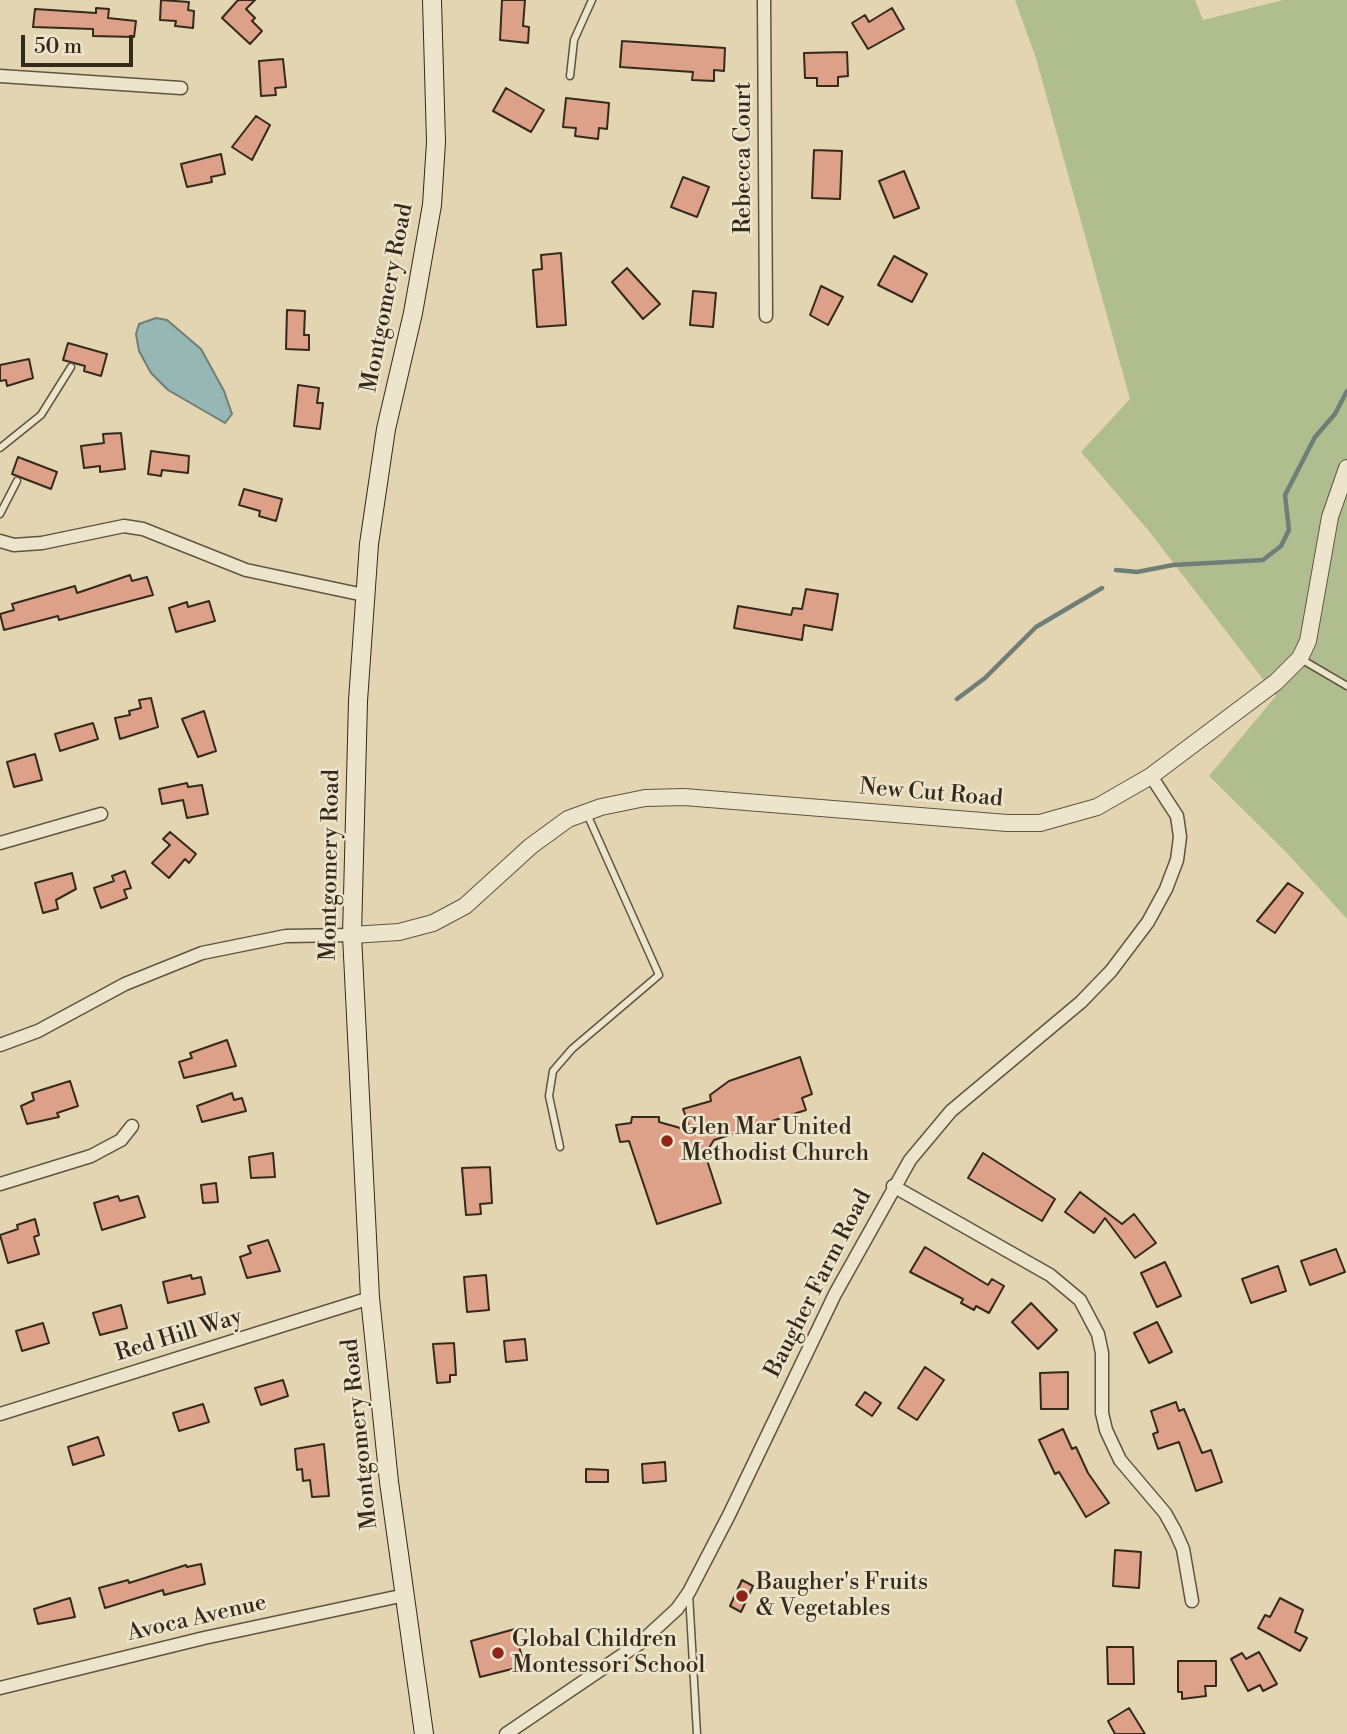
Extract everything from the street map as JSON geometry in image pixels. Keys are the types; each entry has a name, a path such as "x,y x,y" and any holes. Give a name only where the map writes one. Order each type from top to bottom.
{"main road":[{"name":"Montgomery Road","path":"424,1734 370,1298 352,934 354,804 364,595 386,429 413,313 432,205 436,118 432,0"}],"street":[{"name":"Rebecca Court","path":"764,0 766,316"},
{"path":"0,76 181,89"},
{"name":"New Cut Road","path":"352,934 399,932 433,923 465,906 531,846 568,819 645,797 684,797 1007,823 1040,823 1097,807 1151,776 1276,682 1300,658 1308,641 1327,529 1347,468"},
{"path":"0,541 14,545 42,543 107,527 134,527 246,570 364,595"},
{"name":"Baugher Farm Road","path":"506,1734 575,1689 666,1621 689,1592 835,1294 893,1186 926,1138 951,1111 1081,1002 1111,971 1149,922 1177,860 1180,837 1177,816 1151,776"},
{"path":"0,843 101,814"},
{"path":"0,1045 38,1031 125,984 202,953 286,936 352,934"},
{"path":"0,1184 91,1156 121,1140 132,1126"},
{"path":"893,1186 1050,1275 1080,1300 1098,1334 1102,1353 1102,1413 1106,1430 1120,1460 1164,1513 1175,1531 1183,1549 1192,1601"},
{"name":"Red Hill Way","path":"0,1413 370,1298"},
{"name":"Avoca Avenue","path":"0,1688 204,1638 405,1595"}],"lane":[{"path":"570,76 574,40 592,0"},
{"path":"0,449 41,415 71,367"},
{"path":"0,514 17,481"},
{"path":"1300,658 1347,686"},
{"path":"560,1147 549,1096 553,1071 572,1049 659,975 587,813"},
{"path":"689,1592 697,1734"}],"green space":[{"path":"1015,0 1195,0 1203,20 1283,0 1347,0 1347,919 1287,853 1209,776 1276,696 1148,530 1081,452 1130,399 1036,58"}],"water":[{"path":"156,318 167,320 201,349 224,391 232,414 225,423 168,390 151,373 139,351 136,334 139,324"}],"building":[{"path":"161,0 189,2 188,10 194,11 193,28 175,26 176,21 160,20"},
{"path":"238,0 255,0 246,9 255,18 252,21 262,31 250,44 222,18"},
{"path":"502,0 525,0 523,26 529,27 528,43 500,40"},
{"path":"96,8 109,9 108,18 136,21 134,37 93,36 93,29 33,27 35,9 96,13"},
{"path":"892,8 904,29 868,49 852,23 865,15 869,22"},
{"path":"622,41 725,48 724,71 714,70 714,81 692,80 693,72 620,67"},
{"path":"847,52 848,76 838,77 838,86 817,86 817,78 805,78 804,53"},
{"path":"283,59 286,87 275,88 276,95 261,96 259,61"},
{"path":"506,88 544,110 531,132 493,111"},
{"path":"566,98 609,103 607,129 599,128 598,139 575,136 576,128 563,127"},
{"path":"256,116 270,125 252,160 232,147"},
{"path":"814,150 842,151 840,199 812,198"},
{"path":"221,154 225,174 211,177 212,182 187,187 181,164"},
{"path":"904,171 919,208 894,218 879,181"},
{"path":"683,177 709,187 697,217 671,207"},
{"path":"561,253 566,325 537,327 533,270 542,269 541,255"},
{"path":"894,256 927,274 912,302 878,285"},
{"path":"627,268 660,304 643,319 612,282"},
{"path":"821,286 843,297 828,325 810,315"},
{"path":"693,291 716,293 713,327 690,325"},
{"path":"287,310 305,311 304,335 309,335 309,350 286,349"},
{"path":"68,343 107,354 101,376 84,371 85,366 63,360"},
{"path":"29,359 33,378 7,386 6,380 0,381 0,365"},
{"path":"298,385 319,388 317,403 323,403 320,429 294,426"},
{"path":"121,433 125,469 100,472 100,466 84,468 81,446 104,443 103,434"},
{"path":"151,451 189,456 188,473 162,470 161,476 148,474"},
{"path":"18,457 57,472 51,489 12,474"},
{"path":"244,489 282,499 276,521 259,516 260,511 239,505"},
{"path":"130,575 132,581 147,577 153,595 59,620 58,616 4,630 0,614 14,610 12,604 75,586 77,593"},
{"path":"806,589 838,594 832,630 804,625 802,640 734,628 738,606 791,615 793,608 802,609"},
{"path":"209,601 215,621 176,632 169,608 187,602 188,607"},
{"path":"151,698 158,727 120,739 115,718 130,715 129,711 141,708 139,700"},
{"path":"204,711 216,751 198,757 182,719"},
{"path":"93,723 98,739 60,751 55,734"},
{"path":"35,754 42,780 14,787 7,762"},
{"path":"187,783 188,787 202,785 208,814 187,818 183,800 162,804 159,789"},
{"path":"170,832 196,854 189,863 185,859 169,878 152,863 170,845 163,839"},
{"path":"125,871 131,888 124,890 127,898 101,908 94,888 114,881 112,876"},
{"path":"72,873 76,889 56,900 58,909 43,913 35,883"},
{"path":"1288,883 1303,893 1275,933 1257,921"},
{"path":"227,1040 236,1066 184,1078 179,1062 192,1058 190,1053"},
{"name":"Glen Mar United Methodist Church","path":"800,1057 812,1094 802,1098 806,1110 714,1140 705,1154 721,1203 657,1224 629,1141 620,1142 616,1125 631,1123 632,1117 659,1117 659,1122 691,1131 683,1109 711,1101 710,1095 729,1081"},
{"path":"70,1081 78,1106 57,1113 59,1117 27,1124 21,1106 34,1100 32,1093"},
{"path":"232,1093 234,1100 242,1098 246,1111 202,1122 197,1106"},
{"path":"273,1153 275,1177 251,1178 249,1157"},
{"path":"983,1153 1055,1199 1042,1221 968,1178"},
{"path":"490,1167 492,1203 480,1204 481,1214 466,1215 462,1168"},
{"path":"216,1183 218,1202 203,1203 201,1185"},
{"path":"1080,1192 1122,1224 1134,1214 1156,1243 1135,1258 1105,1218 1094,1233 1065,1212"},
{"path":"118,1196 120,1201 138,1196 145,1217 102,1230 94,1203"},
{"path":"35,1219 39,1235 34,1237 39,1254 8,1263 0,1235"},
{"path":"268,1240 280,1271 247,1278 240,1257 251,1253 248,1246"},
{"path":"925,1247 988,1285 992,1279 1004,1286 989,1313 976,1306 974,1310 961,1303 963,1299 910,1272"},
{"path":"1336,1249 1345,1272 1310,1285 1301,1261"},
{"path":"1165,1262 1181,1296 1157,1307 1141,1273"},
{"path":"1278,1266 1286,1291 1251,1303 1242,1279"},
{"path":"191,1275 192,1279 201,1277 205,1294 168,1303 163,1282"},
{"path":"486,1275 489,1310 467,1312 464,1277"},
{"path":"1031,1303 1057,1330 1038,1349 1012,1322"},
{"path":"121,1305 127,1328 100,1335 93,1313"},
{"path":"1157,1322 1172,1352 1149,1363 1134,1333"},
{"path":"43,1323 49,1343 22,1351 16,1331"},
{"path":"525,1339 527,1360 506,1362 504,1341"},
{"path":"454,1343 456,1375 450,1375 450,1382 437,1383 433,1344"},
{"path":"925,1367 944,1380 917,1420 898,1408"},
{"path":"1068,1372 1068,1409 1041,1409 1040,1373"},
{"path":"283,1380 288,1396 261,1405 255,1388"},
{"path":"865,1392 881,1403 872,1416 856,1405"},
{"path":"1176,1402 1179,1411 1184,1409 1202,1453 1211,1450 1222,1482 1196,1491 1179,1442 1158,1449 1153,1434 1158,1432 1151,1411"},
{"path":"203,1404 209,1422 179,1431 173,1413"},
{"path":"1063,1429 1072,1449 1076,1447 1088,1473 1109,1503 1086,1517 1059,1472 1055,1474 1039,1440"},
{"path":"98,1437 104,1455 73,1465 68,1447"},
{"path":"324,1444 329,1496 312,1497 310,1480 303,1481 302,1469 297,1470 295,1449"},
{"path":"665,1462 666,1481 643,1483 642,1464"},
{"path":"586,1469 608,1470 608,1482 586,1482"},
{"path":"1115,1550 1141,1552 1139,1588 1113,1586"},
{"path":"201,1564 205,1584 164,1595 163,1590 105,1608 99,1588 128,1580 129,1583 186,1565"},
{"name":"Baugher's Fruits & Vegetables","path":"742,1580 753,1586 741,1612 730,1606"},
{"path":"70,1598 75,1617 38,1624 34,1609"},
{"path":"1280,1598 1303,1610 1295,1632 1307,1638 1300,1651 1258,1628 1265,1615 1270,1617"},
{"name":"Global Children Montessori School","path":"515,1629 524,1666 480,1677 471,1641"},
{"path":"1107,1647 1133,1647 1134,1684 1108,1684"},
{"path":"1259,1652 1277,1684 1263,1691 1260,1685 1248,1691 1231,1659 1242,1653 1246,1659"},
{"path":"1178,1661 1216,1661 1216,1686 1205,1686 1206,1696 1182,1699 1182,1692 1178,1692"},
{"path":"1129,1708 1145,1734 1115,1734 1108,1721"}],"waterway":[{"path":"1116,570 1137,572 1173,565 1263,560 1281,546 1289,530 1285,495 1315,437 1335,414 1347,391"},
{"path":"957,699 985,678 1036,627 1102,588"}],"place":[{"name":"Glen Mar United Methodist Church","path":"667,1141"},
{"name":"Baugher's Fruits & Vegetables","path":"742,1596"},
{"name":"Global Children Montessori School","path":"498,1653"}]}
